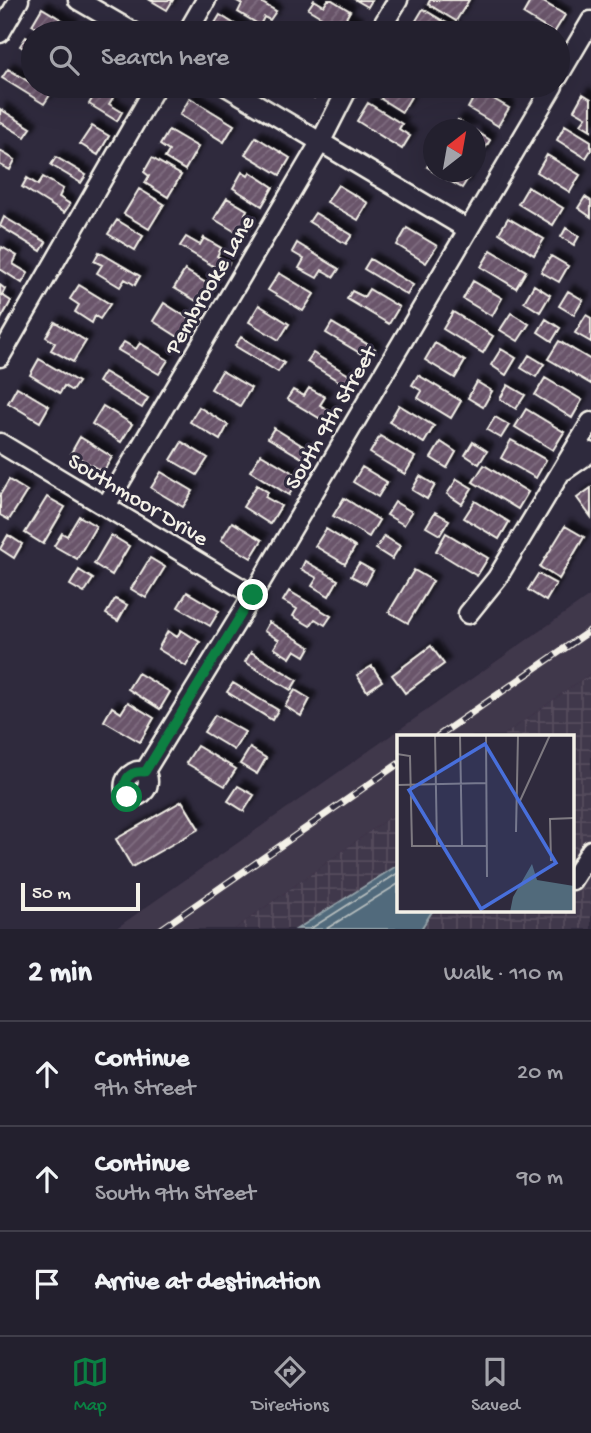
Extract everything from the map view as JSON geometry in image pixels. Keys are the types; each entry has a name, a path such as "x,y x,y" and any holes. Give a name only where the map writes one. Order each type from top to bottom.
{"street":[{"path":"0,33 19,0"},
{"path":"78,0 114,21"},
{"path":"194,21 206,0"},
{"path":"385,21 398,0"},
{"path":"570,57 591,21"},
{"path":"0,357 149,98"},
{"path":"247,98 467,229"},
{"name":"Pembrooke Lane","path":"106,506 321,141 343,98"},
{"name":"South 9th Street","path":"145,772 253,595 546,98"},
{"path":"468,614 497,578 591,422"},
{"name":"Southmoor Drive","path":"0,443 253,595"},
{"path":"560,473 591,452"},
{"path":"574,877 591,850"}],"shaded area":[{"path":"591,595 591,673 504,735 397,735 397,812 235,929 115,929"},
{"path":"591,673 591,929 235,929 397,812 397,912 574,912 574,735 504,735"}],"water":[{"path":"397,866 397,912 432,912 421,929 297,929"}],"building":[{"path":"150,0 173,0 167,10"},
{"path":"235,0 257,0 276,11 270,20 264,17 262,21 253,21 238,12 242,4"},
{"path":"314,0 324,6 328,0 332,0 350,11 346,18 351,21 328,21 308,9"},
{"path":"356,0 372,0 368,7"},
{"path":"430,0 469,0 456,21 428,4"},
{"path":"531,0 540,0 565,15 561,21 534,21 523,14"},
{"path":"42,8 64,21 34,21"},
{"path":"423,9 443,21 416,21"},
{"path":"220,15 230,21 216,21"},
{"path":"8,69 21,77 21,90 2,78"},
{"path":"583,94 591,99 591,130 581,124 586,117 574,110"},
{"path":"34,98 48,98 44,104"},
{"path":"93,98 113,98 109,104 122,112 117,121 89,104"},
{"path":"190,98 234,125 224,142 180,115"},
{"path":"382,98 410,98 402,112"},
{"path":"474,98 492,98 509,108 498,126 468,108"},
{"path":"368,103 402,124 399,129 410,136 402,149 357,121"},
{"path":"0,109 31,128 25,137 0,122"},
{"path":"565,125 591,141 591,150 586,158 557,140"},
{"path":"92,126 109,136 98,155 80,144"},
{"path":"169,130 198,147 185,170 165,158 169,151 160,145"},
{"path":"256,137 290,158 280,175 245,154"},
{"path":"0,151 15,160 10,170 0,165"},
{"path":"547,155 580,175 570,192 537,172"},
{"path":"56,157 86,175 81,183 51,165"},
{"path":"152,158 181,175 168,197 145,183 149,176 144,172"},
{"path":"242,172 248,176 250,172 273,187 262,206 233,188"},
{"path":"43,177 63,189 59,197 70,204 64,213 22,187 27,178 38,185"},
{"path":"452,182 466,182 462,188"},
{"path":"338,185 368,203 358,220 327,202"},
{"path":"528,187 563,208 553,225 518,204"},
{"path":"139,189 164,204 149,229 124,214"},
{"path":"585,197 591,201 591,217 578,208"},
{"path":"227,198 247,210 245,214 255,220 244,237 214,219"},
{"path":"315,213 352,235 346,244 309,222"},
{"path":"4,217 46,242 41,251 0,226"},
{"path":"508,218 544,239 534,255 499,233"},
{"path":"117,220 143,236 135,250 108,234"},
{"path":"407,228 437,246 426,263 397,245"},
{"path":"566,228 579,236 574,245 561,237"},
{"path":"186,237 200,245 204,238 221,248 217,256 229,263 223,272 180,246"},
{"path":"297,243 339,269 334,277 322,270 317,278 299,268 304,259 292,252"},
{"path":"2,247 17,256 13,264 28,273 22,283 0,269"},
{"path":"491,250 526,271 516,288 481,267"},
{"path":"99,252 140,276 135,285 125,279 120,287 97,273 102,265 94,261"},
{"path":"551,256 568,266 559,282 541,272"},
{"path":"370,259 413,285 407,295 364,269"},
{"path":"185,270 214,288 203,305 174,288"},
{"path":"279,273 314,294 303,311 268,290"},
{"path":"473,281 502,298 492,316 463,299"},
{"path":"0,285 5,289 2,295 11,301 1,319"},
{"path":"79,285 110,304 100,319 95,316 92,323 75,312 79,305 70,299"},
{"path":"534,285 550,295 540,312 524,302"},
{"path":"369,289 399,307 389,324 347,299 352,291 364,297"},
{"path":"568,291 583,300 574,315 559,306"},
{"path":"164,303 194,322 183,340 153,321"},
{"path":"259,305 289,324 279,340 249,322"},
{"path":"453,312 493,336 483,353 443,329"},
{"path":"511,313 529,324 518,341 500,330"},
{"path":"586,315 591,318 591,342 575,333"},
{"path":"546,319 560,328 552,341 538,332"},
{"path":"55,322 86,341 73,362 51,350 55,343 46,337"},
{"path":"332,323 375,349 370,359 326,333"},
{"path":"241,337 284,363 278,372 235,346"},
{"path":"559,341 591,360 591,384 548,359"},
{"path":"124,342 136,349 140,343 168,360 159,374 118,350"},
{"path":"435,343 465,361 455,378 425,360"},
{"path":"501,349 516,358 506,375 491,365"},
{"path":"313,353 357,380 352,389 307,362"},
{"path":"529,355 544,364 536,377 521,368"},
{"path":"39,359 78,382 72,391 64,386 60,393 30,375"},
{"path":"222,371 251,388 240,406 211,389"},
{"path":"104,372 148,398 142,408 98,382"},
{"path":"418,375 461,401 451,418 418,398 422,391 412,385"},
{"path":"545,378 582,400 572,418 535,395"},
{"path":"477,382 492,391 483,407 468,398"},
{"path":"508,385 525,395 516,409 500,399"},
{"path":"17,387 49,406 40,422 8,403"},
{"path":"309,388 325,397 320,405 336,415 331,425 287,399 293,390 304,396"},
{"path":"399,405 434,426 424,443 389,422"},
{"path":"103,406 132,424 121,442 92,424"},
{"path":"199,407 228,425 220,440 190,422"},
{"path":"526,409 564,432 553,450 515,427"},
{"path":"495,417 509,425 501,438 487,430"},
{"path":"274,428 314,453 309,462 268,438"},
{"path":"380,436 415,457 405,474 370,453"},
{"path":"80,437 112,457 103,472 71,453"},
{"path":"511,440 546,460 536,478 501,458"},
{"path":"182,442 208,458 197,475 171,460"},
{"path":"441,442 456,452 447,468 431,458"},
{"path":"473,442 487,451 479,464 465,455"},
{"path":"261,454 300,477 289,495 250,471"},
{"path":"484,465 528,492 518,509 473,482"},
{"path":"362,467 387,482 378,497 353,482"},
{"path":"161,472 193,491 183,507 151,488"},
{"path":"420,476 435,485 427,499 412,490"},
{"path":"457,479 472,488 462,504 447,494"},
{"path":"9,480 27,491 9,520 0,515 0,495"},
{"path":"257,485 268,492 265,497 281,506 270,524 243,507"},
{"path":"591,488 591,517 577,498"},
{"path":"47,497 65,507 43,544 25,533"},
{"path":"344,498 379,520 369,537 333,516"},
{"path":"475,501 509,522 499,539 464,518"},
{"path":"395,502 412,512 404,525 387,515"},
{"path":"435,512 449,520 440,535 426,527"},
{"path":"79,516 96,526 77,559 54,546 62,533 67,536"},
{"path":"232,522 262,540 251,558 221,540"},
{"path":"565,526 584,537 559,579 540,567"},
{"path":"326,529 355,547 345,564 315,546"},
{"path":"446,533 488,558 477,576 436,551"},
{"path":"8,535 22,544 14,558 0,549"},
{"path":"111,535 129,546 112,575 94,564"},
{"path":"384,536 400,546 392,559 376,549"},
{"path":"150,558 165,567 146,598 131,589"},
{"path":"305,561 338,580 329,596 312,586 317,578 301,569"},
{"path":"359,563 373,571 366,584 351,576"},
{"path":"79,570 93,579 84,593 70,585"},
{"path":"414,570 433,581 408,623 389,612"},
{"path":"538,574 556,584 546,601 528,590"},
{"path":"289,591 331,616 325,625 315,619 310,626 293,616 297,609 283,601"},
{"path":"187,592 219,611 210,626 178,607"},
{"path":"115,599 127,605 118,621 106,614"},
{"path":"269,622 310,647 305,656 295,650 290,658 274,648 279,640 264,631"},
{"path":"181,630 200,642 186,666 158,649 168,631 177,637"},
{"path":"431,646 444,664 405,693 392,675"},
{"path":"251,652 297,680 291,690 245,662"},
{"path":"372,666 382,681 367,691 357,675"},
{"path":"138,673 170,692 160,709 128,689"},
{"path":"233,683 278,710 272,720 227,692"},
{"path":"295,690 310,699 301,716 285,706"},
{"path":"128,702 154,718 140,742 104,721 112,707 121,713"},
{"path":"215,715 245,732 234,750 204,732"},
{"path":"197,746 236,769 225,786 186,763"},
{"path":"250,748 266,758 257,774 240,764"},
{"path":"238,786 254,795 244,811 228,801"},
{"path":"182,801 199,829 132,867 116,839"}],"railway":[{"path":"439,735 591,630"},
{"path":"161,929 397,765"}],"route":[{"path":"127,797 125,781 130,774 145,772 253,595"}]}
